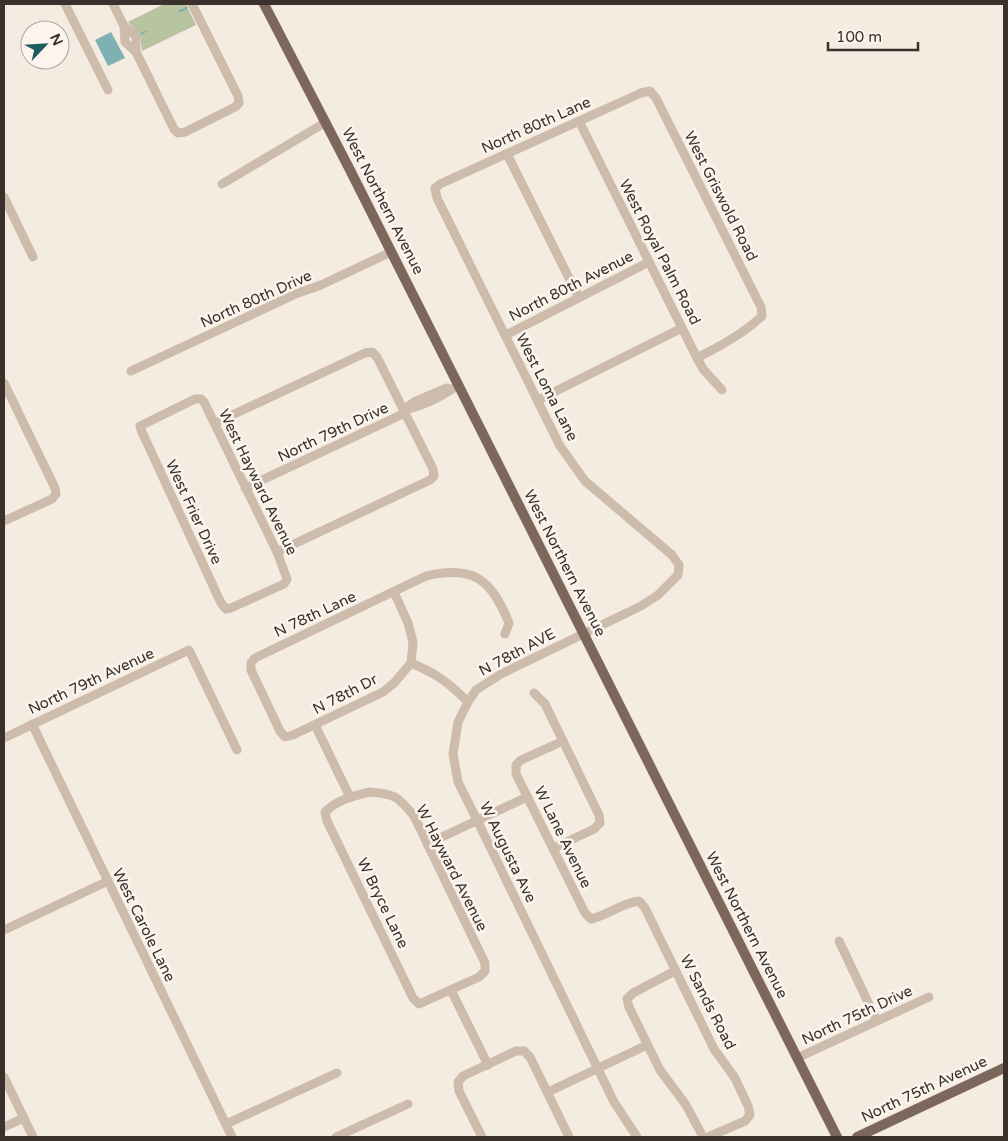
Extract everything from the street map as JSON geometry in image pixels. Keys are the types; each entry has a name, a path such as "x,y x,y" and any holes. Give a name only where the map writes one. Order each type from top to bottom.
{"main road":[{"name":"West Northern Avenue","path":"264,4 392,252 836,1137"},
{"name":"North 75th Avenue","path":"857,1137 1004,1068"}],"street":[{"path":"65,4 108,90"},
{"path":"113,4 124,26 136,36 136,52 178,133 185,132 236,107 239,103 238,96 192,4"},
{"name":"North 80th Lane","path":"435,188 440,184 650,90"},
{"name":"West Griswold Road","path":"650,90 656,98 761,308 762,316 731,340 697,358"},
{"name":"West Royal Palm Road","path":"579,121 697,358 703,369 722,390"},
{"path":"222,184 326,122"},
{"path":"507,154 579,298"},
{"name":"West Loma Lane","path":"435,188 437,198 560,446 585,482 672,555 679,566 678,576 658,595 641,606 584,633"},
{"path":"4,196 33,257"},
{"name":"North 80th Drive","path":"131,371 298,293 321,286 392,252"},
{"name":"North 80th Avenue","path":"506,335 649,262"},
{"path":"538,400 682,328"},
{"path":"214,423 356,357 372,352 377,357 433,469 434,476 430,480 277,552"},
{"path":"4,383 55,488 56,494 52,499 4,521"},
{"name":"North 79th Drive","path":"246,488 404,412 437,391 458,385"},
{"name":"West Hayward Avenue","path":"140,426 195,400 201,399 204,402 277,552 287,578"},
{"name":"West Frier Drive","path":"140,426 226,609 284,584 287,578"},
{"path":"468,702 450,683 432,672 410,663 412,642 408,623 394,592 426,576 446,571 466,572 486,583 501,604 508,624 505,634"},
{"name":"N 78th Lane","path":"285,737 280,731 251,670 251,663 255,658 394,592"},
{"name":"N 78th AVE","path":"468,702 476,690 501,674 584,633"},
{"name":"North 79th Avenue","path":"4,738 189,650 237,750"},
{"name":"N 78th Dr","path":"285,737 315,725 383,692 394,683 410,663"},
{"path":"534,693 545,704 599,815 600,823 594,829 554,848"},
{"name":"W Augusta Ave","path":"468,702 458,722 453,754 458,782 614,1102 637,1137"},
{"name":"West Carole Lane","path":"32,724 232,1137"},
{"path":"315,725 350,797"},
{"name":"W Lane Avenue","path":"563,741 522,760 516,766 516,774 585,913 591,919 630,902 639,901"},
{"name":"W Hayward Avenue","path":"325,812 330,806 350,797 370,792 386,793 399,798 414,816 484,963 485,971 479,977 451,990"},
{"path":"427,844 527,797"},
{"name":"W Bryce Lane","path":"325,812 327,820 414,998 419,1004 451,990"},
{"path":"4,930 108,881"},
{"name":"W Sands Road","path":"639,901 645,908 714,1049 736,1078 748,1106 750,1115 745,1121 712,1137 708,1137"},
{"path":"839,941 877,1021"},
{"path":"676,971 627,998 629,1007 660,1070 686,1105 703,1137"},
{"path":"451,990 488,1066"},
{"name":"North 75th Drive","path":"797,1058 929,997"},
{"path":"548,1092 598,1070 647,1045"},
{"path":"482,1137 459,1091 458,1082 463,1076 488,1066 516,1051 524,1051 530,1057 569,1137"},
{"path":"226,1124 338,1073"},
{"path":"4,1077 33,1137"},
{"path":"336,1137 408,1104"},
{"path":"4,1127 24,1118"}],"green space":[{"path":"164,4 186,4 196,25 142,51 140,35 128,22"}],"water":[{"path":"111,32 125,58 108,66 95,40"}],"waterway":[{"path":"180,11 187,8"},
{"path":"141,34 146,31"}]}
